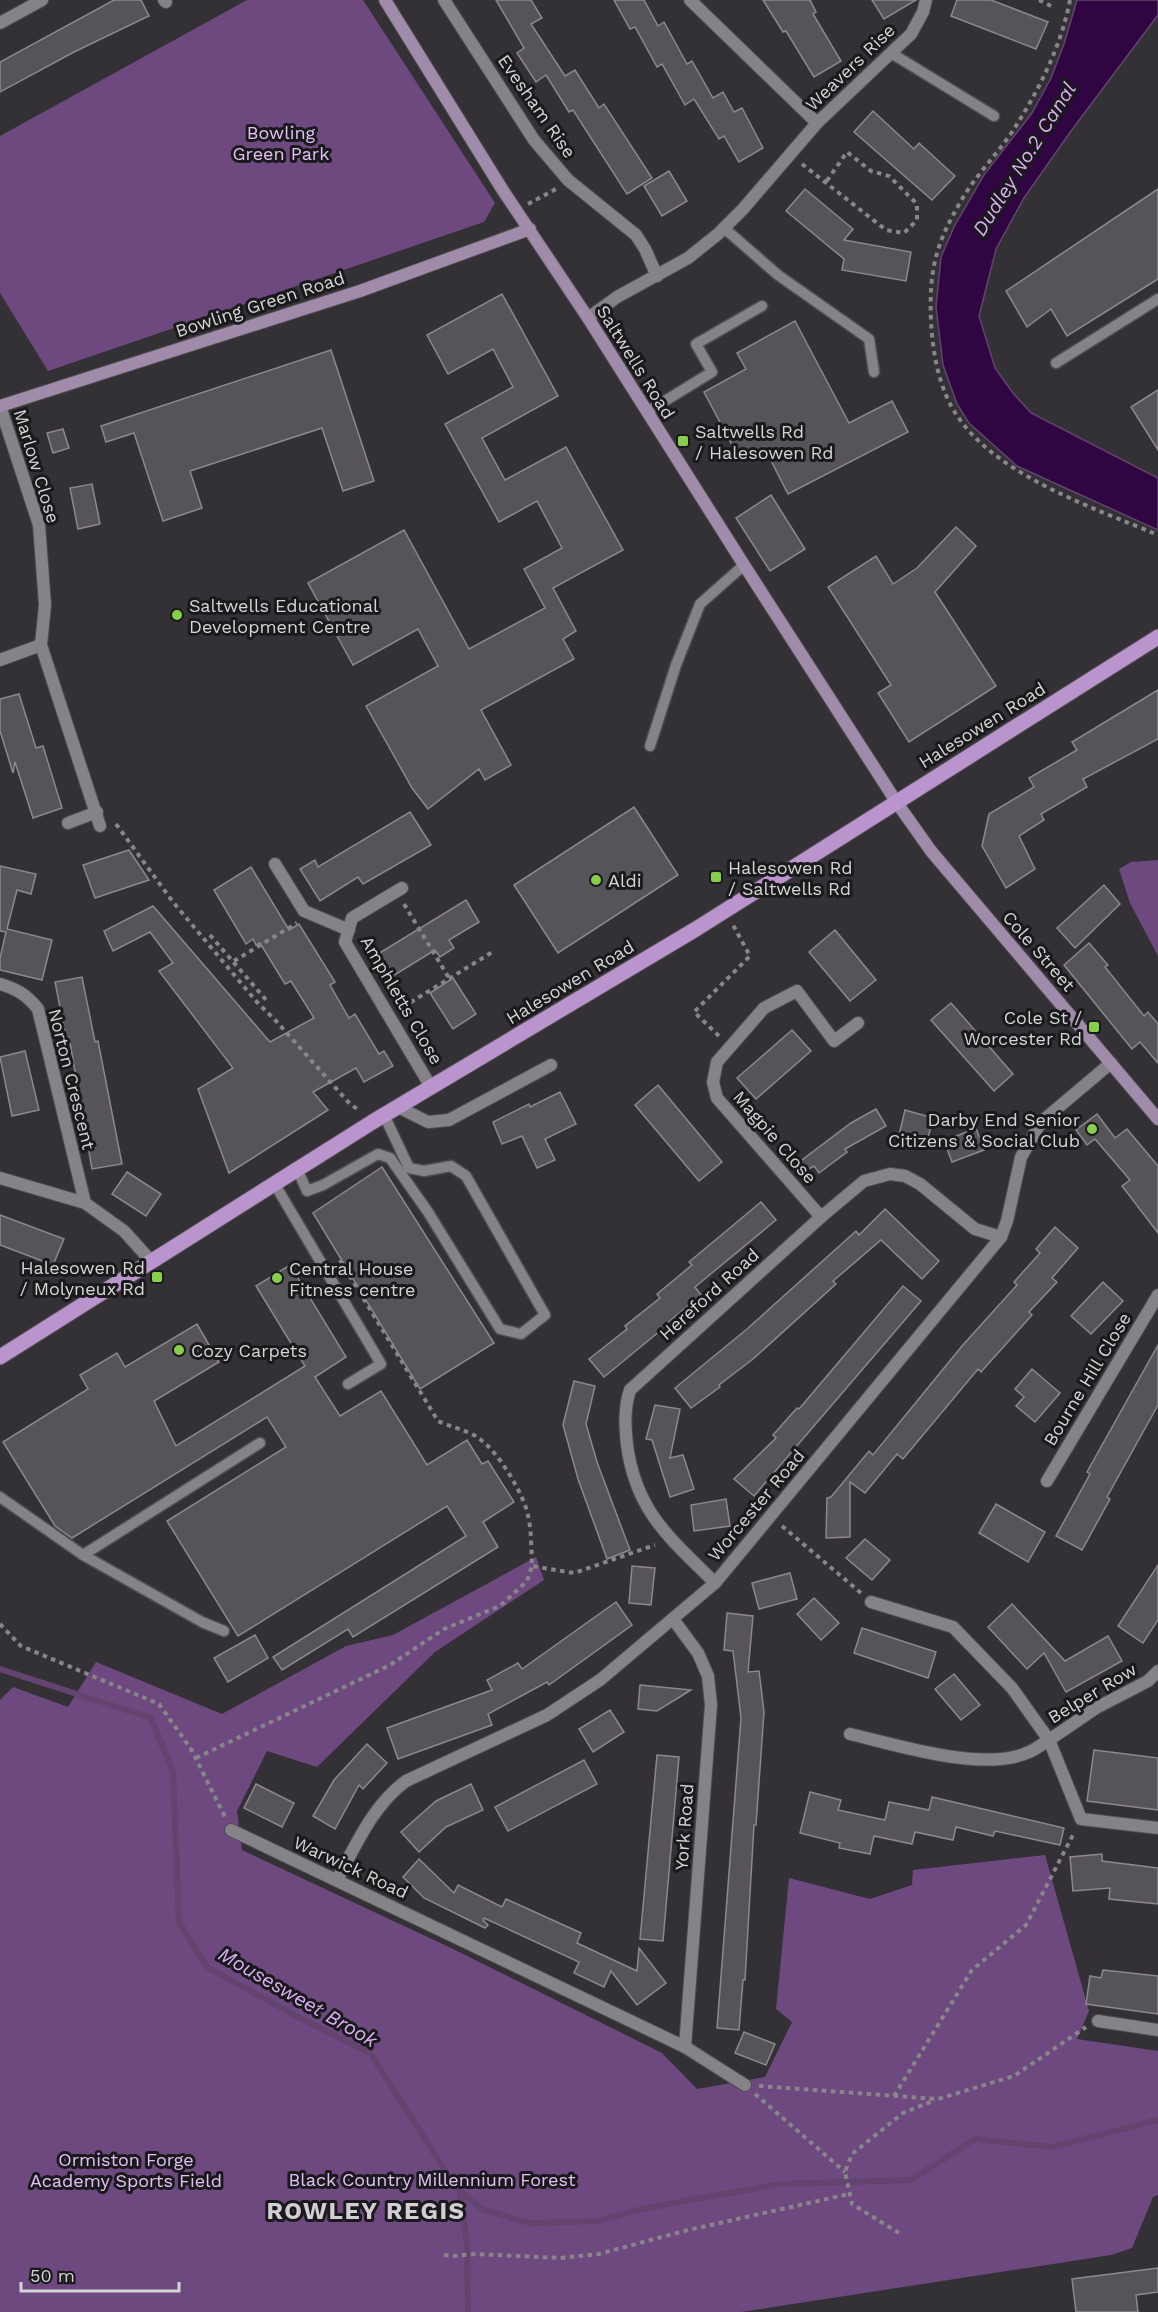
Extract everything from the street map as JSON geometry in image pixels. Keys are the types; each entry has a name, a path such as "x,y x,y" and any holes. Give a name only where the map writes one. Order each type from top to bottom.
{"main road":[{"name":"Halesowen Road","path":"0,1357 379,1118 725,910 1158,637"}],"street":[{"path":"0,23 42,0"},
{"name":"Saltwells Road","path":"386,0 516,210 588,318 897,803"},
{"name":"Evesham Rise","path":"444,0 534,140 570,182 636,235 657,276"},
{"path":"690,0 817,123"},
{"name":"Weavers Rise","path":"588,318 617,297 688,258 724,228 817,123 911,34 923,12 926,0"},
{"name":"Bowling Green Road","path":"0,406 360,291 530,229"},
{"name":"Marlow Close","path":"0,406 39,525 45,605 41,645 100,826"},
{"path":"0,660 41,645"},
{"name":"Cole Street","path":"897,803 931,851 1158,1119"},
{"path":"68,823 97,812"},
{"name":"Amphletts Close","path":"275,864 304,910 349,930"},
{"name":"Amphletts Close","path":"399,890 352,918 345,942 431,1088"},
{"name":"Norton Crescent","path":"0,984 15,988 28,997 38,1010 85,1203"},
{"name":"Magpie Close","path":"821,1217 717,1098 713,1082 717,1062 764,1008 797,991 834,1041 858,1023"},
{"name":"Worcester Road","path":"337,1880 369,1821 391,1792 406,1781 547,1715 600,1680 715,1583 1001,1237 1007,1221 1021,1157 1041,1122 1111,1063"},
{"path":"398,1107 428,1122 450,1120 551,1065"},
{"name":"Hereford Road","path":"715,1583 671,1540 649,1514 638,1490 629,1461 625,1425 626,1402 630,1390 864,1181 890,1174 905,1176 920,1184 975,1229 1001,1237"},
{"path":"0,1178 85,1203 124,1231 151,1261"},
{"name":"Bourne Hill Close","path":"1047,1481 1158,1295"},
{"name":"Belper Row","path":"871,1602 953,1627 1012,1688 1049,1740 1096,1708 1148,1681 1158,1671"},
{"name":"York Road","path":"673,1619 698,1653 708,1676 711,1705 684,2047"},
{"path":"850,1734 952,1758 993,1759 1027,1753 1049,1740 1081,1819 1158,1828"},
{"name":"Warwick Road","path":"231,1830 684,2047 745,2085"},
{"path":"1098,2021 1158,2030"}],"lane":[{"path":"891,52 994,116"},
{"path":"724,228 778,275 869,339 874,372"},
{"path":"1056,363 1158,299"},
{"path":"647,412 712,372 696,344 762,306"},
{"path":"650,746 676,665 700,604 744,566"},
{"path":"297,1169 307,1191 323,1185 378,1154 390,1158 428,1212 500,1329 521,1334 545,1315 466,1176 451,1166 424,1171 409,1168 379,1118"},
{"path":"274,1183 381,1364 348,1384"},
{"path":"83,1555 260,1443"},
{"path":"0,1497 83,1555 202,1622 224,1631"}],"path":[{"path":"1038,0 1053,7"},
{"path":"1070,0 1039,88 1011,133 961,200 944,233 934,260 931,286 932,341 943,388 957,416 975,438 1023,475 1158,535"},
{"path":"790,154 886,230 904,233 917,220 917,204 889,176 871,171 847,152 826,182"},
{"path":"516,210 570,182"},
{"path":"100,826 115,824 173,902 256,1001 350,1104 379,1118"},
{"path":"399,890 449,978"},
{"path":"725,910 750,956 694,1012 730,1047"},
{"path":"234,961 312,914"},
{"path":"210,934 267,1000"},
{"path":"389,1016 494,951"},
{"path":"196,1758 390,1665 444,1629 500,1606 527,1581 532,1566 531,1535 525,1506 492,1447 474,1435 453,1429 438,1421 336,1253"},
{"path":"770,1515 871,1602"},
{"path":"532,1566 574,1573 671,1540"},
{"path":"0,1624 21,1646 159,1704 196,1758 231,1830"},
{"path":"894,2096 972,1970 1026,1925 1081,1819"},
{"path":"899,2233 852,2204 845,2172 852,2154 903,2113 938,2099 1014,2076 1098,2021"},
{"path":"745,2085 938,2099"},
{"path":"745,2085 845,2172"},
{"path":"444,2255 475,2254 560,2258 599,2254 684,2231 849,2192"}],"green space":[{"name":"Bowling Green Park","path":"247,0 363,0 495,203 484,222 48,371 0,293 0,136"},
{"path":"1158,860 1158,956 1130,903 1119,869 1131,862"},
{"name":"Black Country Millennium Forest","path":"536,1557 544,1580 435,1652 317,1767 267,1751 237,1811 242,1850 451,1948 662,2053 697,2089 765,2077 792,2022 776,2009 789,1878 870,1899 912,1885 913,1870 1045,1855 1089,2011 1077,2039 1158,2051 1158,2195 1153,2197 1132,2248 1111,2255 741,2312 0,2312 0,1700 13,1687 68,1707 96,1662 222,1714 346,1646 393,1635"}],"water":[{"name":"Dudley No.2 Canal","path":"1077,0 1158,0 1158,15 1024,198 996,249 979,316 995,368 1031,413 1158,478 1158,530 1017,466 969,423 957,404 943,365 936,307 941,257 954,227 984,175 1032,113 1051,78"}],"building":[{"path":"114,0 141,0 149,16 74,52 0,92 0,62"},
{"path":"496,0 531,0 542,18 531,24 565,76 575,70 599,108 604,104 652,178 627,194 573,110 569,112 546,75 536,82 517,53 524,48"},
{"path":"614,0 644,0 658,26 664,22 687,64 692,61 713,98 723,92 734,112 742,108 763,148 739,162 724,136 719,139 694,99 685,105 662,64 657,67 635,27 630,29"},
{"path":"763,0 810,0 816,12 813,14 841,61 814,77 786,31 783,32"},
{"path":"872,0 916,0 884,19"},
{"path":"957,0 991,0 1048,22 1036,49 951,16"},
{"path":"873,111 914,149 919,143 955,176 932,200 854,132"},
{"path":"669,171 687,201 662,216 644,186"},
{"path":"805,189 853,229 844,240 911,252 906,281 842,270 844,259 786,211"},
{"path":"1158,189 1158,279 1067,336 1051,309 1027,327 1006,291"},
{"path":"502,294 558,396 482,438 505,480 566,447 623,550 553,588 576,631 563,639 574,659 481,710 511,765 485,780 479,769 428,809 412,788 366,706 438,666 418,629 353,665 308,583 404,530 469,649 545,608 524,569 562,548 537,501 499,522 445,424 513,387 493,349 448,374 427,335"},
{"path":"795,321 849,423 892,401 908,432 788,494 764,447 740,460 704,392 746,369 737,353"},
{"path":"331,350 374,481 343,491 322,428 190,471 202,508 163,521 134,433 106,442 101,426"},
{"path":"1158,390 1158,450 1131,407"},
{"path":"63,429 69,448 53,453 47,433"},
{"path":"92,484 100,524 78,529 70,488"},
{"path":"771,495 805,549 770,571 736,518"},
{"path":"956,527 976,546 935,592 996,686 909,742 878,693 891,685 828,587 876,556 893,584 917,568"},
{"path":"1158,690 1158,739 1083,779 1087,787 1041,814 1044,820 1019,836 1035,869 1006,888 982,846 989,814 1034,787 1029,778 1077,750 1072,742"},
{"path":"19,694 36,748 43,746 62,808 33,818 15,762 13,773 0,731 0,699"},
{"name":"Aldi","path":"634,807 678,875 558,953 514,885"},
{"path":"410,812 431,845 363,884 358,877 320,901 300,869 315,860 318,867"},
{"path":"129,850 149,880 95,898 83,865"},
{"path":"0,866 36,874 31,894 17,890 7,929 52,940 42,980 0,970 0,958 6,932 0,931"},
{"path":"251,867 289,930 299,924 335,982 330,985 349,1018 355,1014 379,1054 384,1051 393,1066 364,1082 356,1068 313,1092 328,1110 229,1173 198,1089 233,1068 159,971 173,963 150,932 113,951 104,931 153,906 270,1042 314,1018 291,981 285,984 260,943 256,945 253,939 246,944 214,890"},
{"path":"1104,885 1120,904 1075,948 1057,928"},
{"path":"466,900 479,922 449,940 454,948 440,957 435,950 388,979 373,957"},
{"path":"835,930 876,980 850,1001 809,952"},
{"path":"1089,943 1108,965 1105,967 1144,1016 1148,1012 1158,1024 1158,1063 1140,1042 1132,1049 1064,965"},
{"path":"82,977 95,1042 98,1041 122,1164 92,1169 69,1037 66,1037 55,982"},
{"path":"453,978 476,1014 453,1029 430,993"},
{"path":"951,1003 1013,1074 994,1091 931,1020"},
{"path":"792,1030 811,1051 756,1099 737,1078"},
{"path":"25,1051 39,1110 12,1116 0,1057"},
{"path":"658,1085 722,1162 699,1181 635,1105"},
{"path":"560,1092 576,1124 545,1139 555,1160 537,1168 522,1136 502,1144 493,1122"},
{"path":"876,1109 886,1126 845,1149 847,1152 819,1173 814,1166 803,1172 798,1163 851,1123"},
{"path":"905,1110 933,1118 927,1142 899,1135"},
{"path":"1097,1114 1115,1138 1127,1129 1158,1166 1158,1233 1122,1186 1130,1180 1095,1139 1087,1145 1076,1130"},
{"path":"976,1128 984,1150 952,1162 944,1141"},
{"path":"382,1167 494,1343 420,1389 313,1213"},
{"path":"127,1172 161,1194 146,1216 112,1194"},
{"path":"761,1202 776,1220 695,1287 701,1295 604,1377 589,1359 627,1329 625,1326 660,1298 657,1294 692,1265 689,1262"},
{"path":"885,1209 939,1261 922,1279 881,1240 833,1281 836,1284 753,1359 691,1408 675,1388 747,1329 856,1231 859,1235"},
{"path":"0,1215 64,1239 53,1265 0,1245"},
{"path":"1055,1227 1078,1248 1052,1278 1057,1282 1029,1312 1032,1315 981,1372 978,1369 903,1459 897,1454 865,1493 850,1482 850,1537 826,1538 827,1498 831,1497 869,1451 873,1455 962,1346 1017,1285 1014,1282 1040,1253 1036,1249"},
{"path":"290,1265 346,1357 315,1377 340,1416 381,1391 427,1465 467,1440 482,1464 488,1461 514,1502 483,1522 498,1547 353,1637 348,1629 282,1670 273,1657 466,1536 447,1506 238,1636 167,1521 286,1447 267,1417 72,1538 55,1526 3,1442 88,1389 80,1375 117,1353 125,1367 197,1324 219,1362 154,1401 176,1446 305,1366 256,1286"},
{"path":"1103,1282 1123,1301 1091,1334 1071,1316"},
{"path":"903,1286 921,1301 754,1496 734,1479 776,1438 773,1435 797,1408 799,1409"},
{"path":"1158,1345 1158,1405 1107,1497 1110,1499 1082,1550 1056,1536 1090,1474 1087,1472"},
{"path":"1032,1369 1060,1393 1035,1422 1016,1406 1024,1397 1015,1389"},
{"path":"574,1381 595,1386 586,1424 597,1462 630,1550 607,1559 578,1479 563,1425"},
{"path":"655,1405 680,1409 670,1458 683,1455 694,1489 670,1497 652,1440 646,1439"},
{"path":"726,1499 730,1526 694,1531 691,1505"},
{"path":"996,1504 1045,1532 1028,1562 979,1533"},
{"path":"865,1539 890,1560 872,1580 846,1558"},
{"path":"1158,1565 1158,1620 1143,1643 1118,1626"},
{"path":"632,1566 655,1568 651,1605 629,1603"},
{"path":"790,1573 797,1599 759,1609 752,1583"},
{"path":"814,1598 839,1623 821,1640 797,1614"},
{"path":"616,1602 632,1625 549,1685 547,1682 488,1714 492,1725 398,1759 387,1728 492,1690 487,1680 518,1663 522,1669"},
{"path":"1012,1604 1065,1661 1108,1636 1122,1661 1066,1692 1044,1653 1027,1669 988,1627"},
{"path":"727,1613 753,1616 748,1672 759,1671 764,1712 756,1825 754,1825 745,1980 743,1980 739,2030 717,2028 741,1718 733,1651 724,1650"},
{"path":"862,1628 936,1652 928,1678 854,1653"},
{"path":"255,1635 268,1658 228,1682 214,1658"},
{"path":"954,1674 980,1705 961,1720 935,1689"},
{"path":"640,1685 691,1690 657,1711 638,1709"},
{"path":"610,1710 624,1732 593,1752 579,1729"},
{"path":"367,1744 387,1763 363,1789 359,1785 335,1829 313,1816 334,1780"},
{"path":"1094,1750 1158,1758 1158,1810 1087,1801"},
{"path":"657,1755 679,1757 663,1941 640,1939"},
{"path":"584,1760 597,1784 508,1831 495,1807"},
{"path":"256,1784 294,1803 282,1827 244,1808"},
{"path":"471,1784 483,1810 446,1827 419,1852 401,1832 436,1801"},
{"path":"810,1792 841,1800 838,1810 885,1820 889,1802 929,1810 932,1797 1064,1828 1060,1845 995,1831 993,1836 956,1827 953,1840 915,1832 912,1844 874,1836 870,1854 839,1848 840,1843 800,1833"},
{"path":"1102,1854 1102,1861 1158,1868 1158,1904 1109,1899 1110,1888 1073,1891 1070,1857"},
{"path":"419,1859 454,1893 458,1885 502,1907 506,1899 581,1933 577,1943 637,1971 639,1948 666,1983 637,2005 611,1971 604,1987 574,1973 579,1962 484,1918 483,1920 488,1925 485,1928 424,1898 403,1877"},
{"path":"1103,1970 1158,1976 1158,2014 1086,2004 1090,1976 1101,1978"},
{"path":"744,2032 775,2044 766,2065 735,2053"},
{"path":"1158,2268 1158,2292 1136,2295 1138,2312 1076,2312 1072,2279"}],"waterway":[{"name":"Mousesweet Brook","path":"0,1669 151,1718 173,1772 179,1922 207,1967 370,2053 450,2178 460,2191 482,2209 530,2223 597,2221 646,2208 780,2184 911,2180 975,2139 1052,2147 1158,2120"},
{"path":"460,2191 467,2246 468,2312"}],"place":[{"name":"Saltwells Rd / Halesowen Rd","path":"683,441"},
{"name":"Saltwells Educational Development Centre","path":"177,615"},
{"name":"Halesowen Rd / Saltwells Rd","path":"716,877"},
{"name":"Aldi","path":"596,880"},
{"name":"Cole St / Worcester Rd","path":"1094,1027"},
{"name":"Darby End Senior Citizens & Social Club","path":"1092,1129"},
{"name":"Halesowen Rd / Molyneux Rd","path":"157,1277"},
{"name":"Central House Fitness centre","path":"277,1278"},
{"name":"Cozy Carpets","path":"179,1350"}],"district":[{"name":"ROWLEY REGIS","path":"366,2211"}],"park label":[{"name":"Ormiston Forge Academy Sports Field","path":"126,2169"}]}
